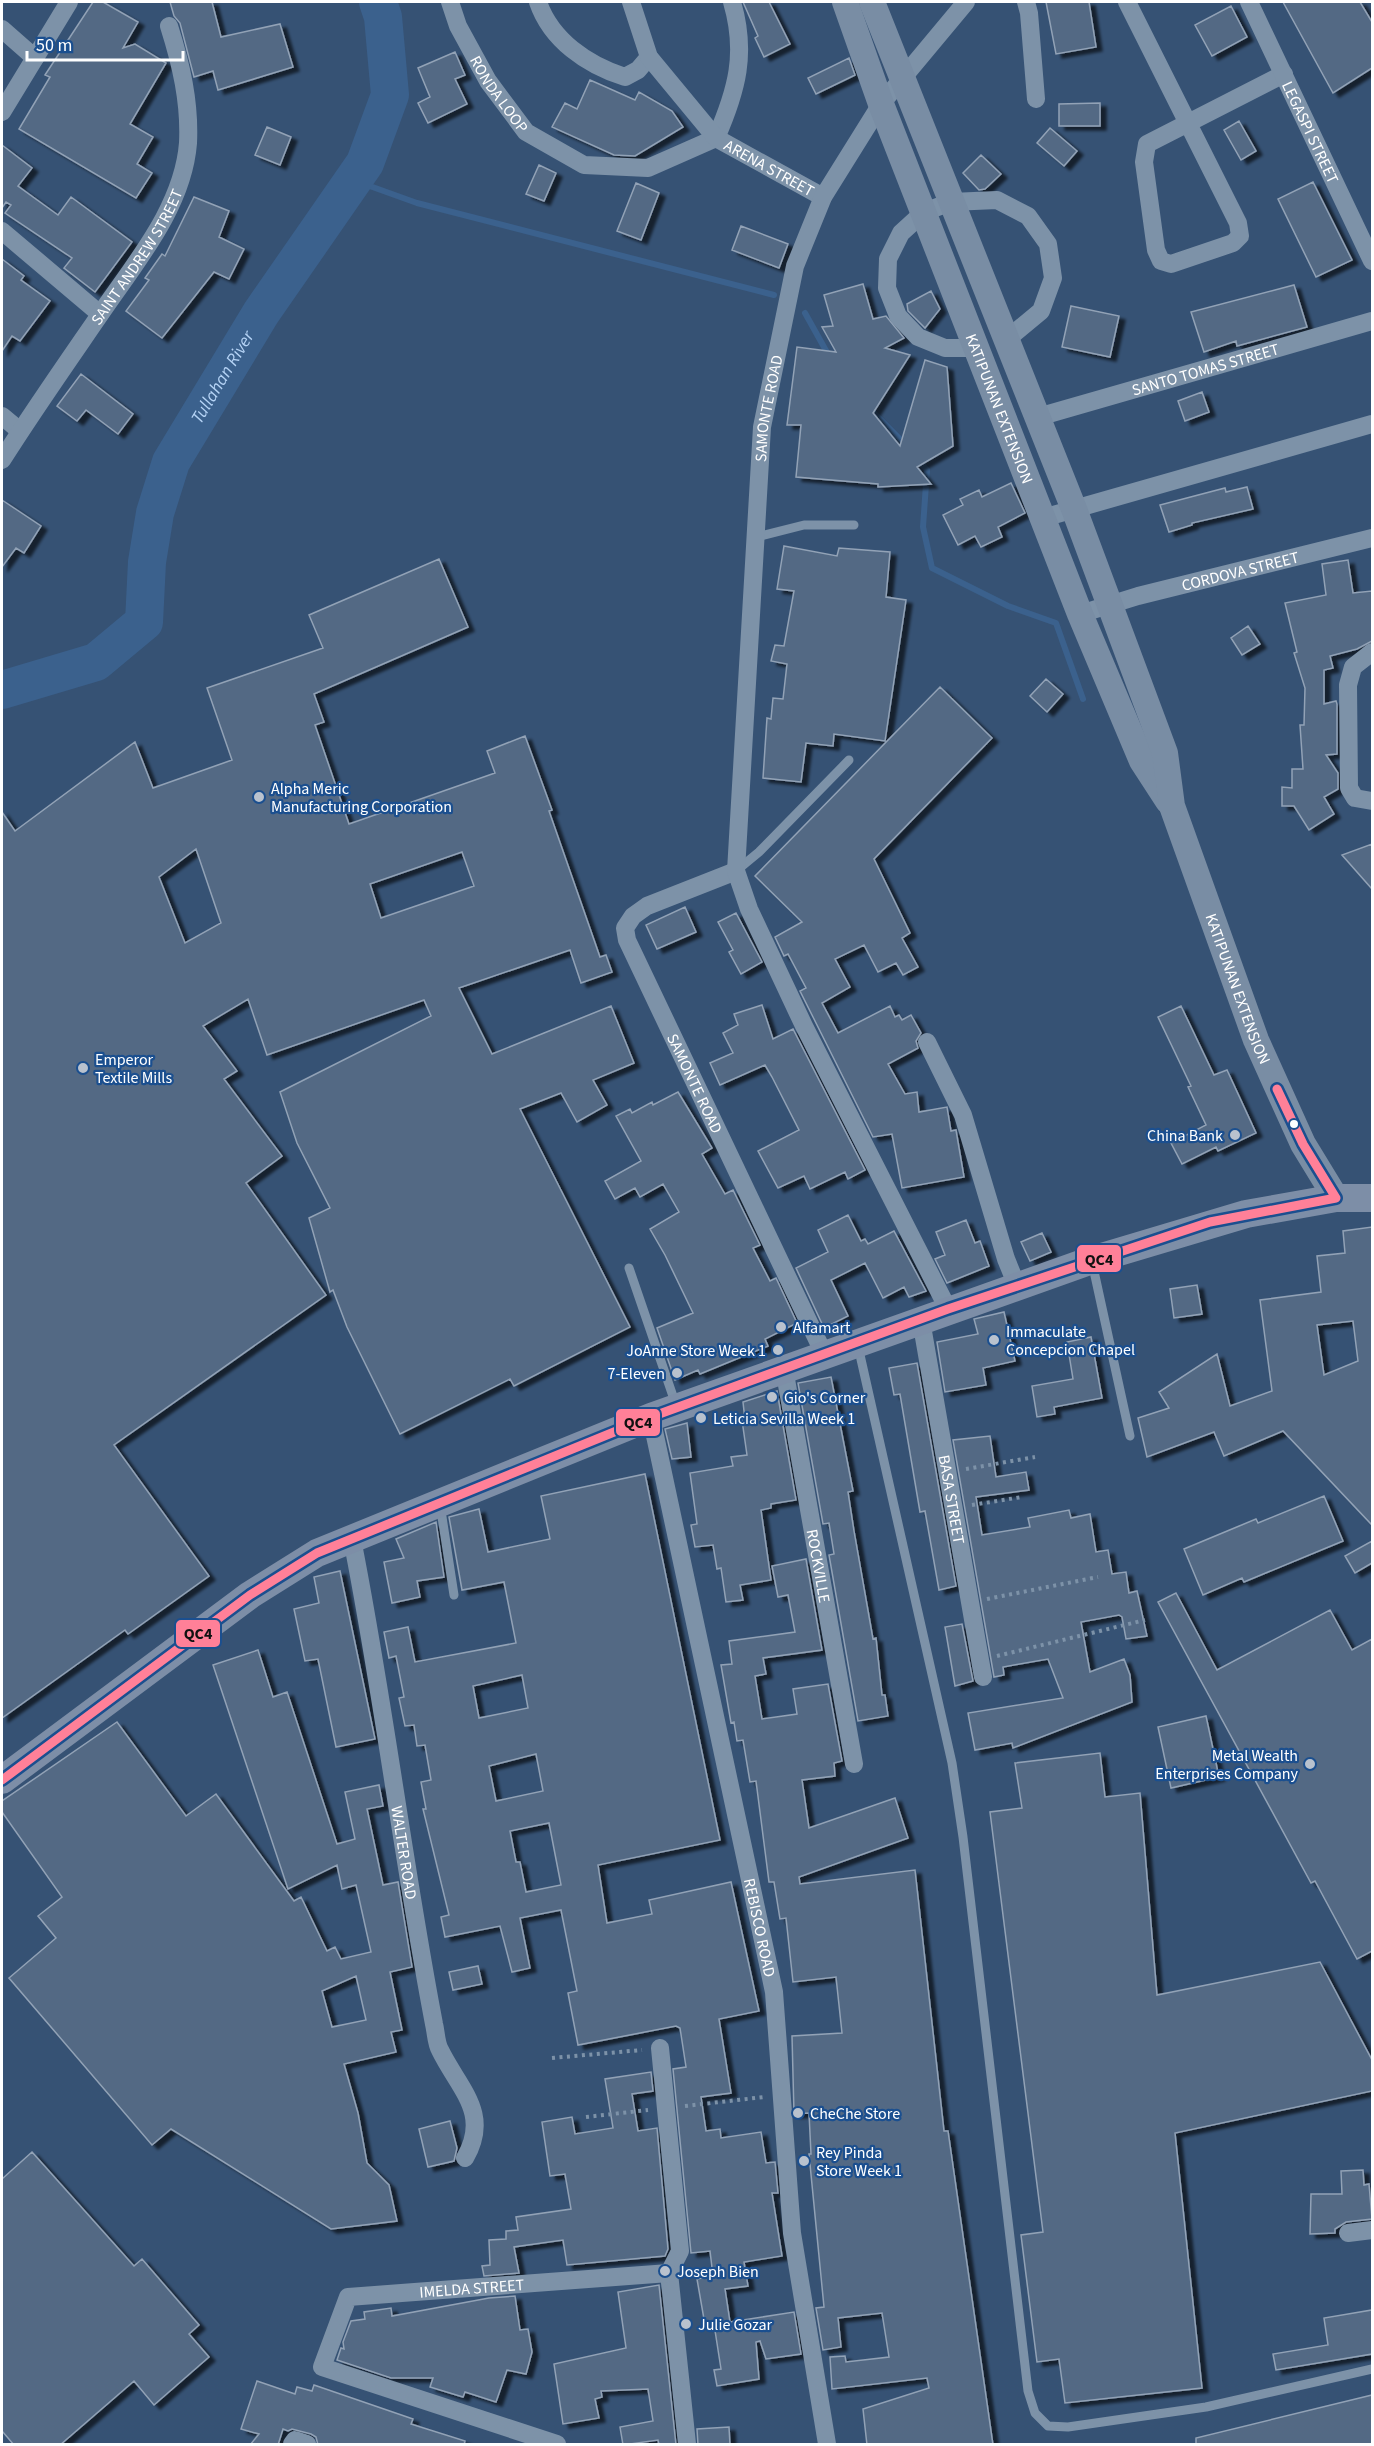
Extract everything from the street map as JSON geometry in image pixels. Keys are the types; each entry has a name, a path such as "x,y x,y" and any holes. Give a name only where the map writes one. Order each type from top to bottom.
{"main road":[{"name":"KATIPUNAN EXTENSION","path":"845,2 881,104 1080,614 1142,761 1172,806"},
{"name":"KATIPUNAN EXTENSION","path":"872,2 1074,509 1165,753 1172,806 1256,1040 1303,1144 1336,1198"},
{"path":"2,1780 250,1595 317,1553 664,1413 784,1368 1092,1260 1210,1222 1336,1198 1372,1197"}],"street":[{"path":"2,112 69,2"},
{"name":"RONDA LOOP","path":"450,2 458,26 488,81 526,132 584,165 648,168 716,138"},
{"path":"538,2 541,12 567,47 610,73 625,77 638,70 649,57"},
{"path":"631,2 640,21 649,57 716,138 733,98 738,59 740,29 732,2"},
{"name":"SAMONTE ROAD","path":"948,1310 804,1026 749,909 736,871 762,427 795,266 823,197 881,104 966,2"},
{"path":"1026,2 1029,13 1036,99"},
{"path":"1127,2 1186,123 1238,223 1240,236 1233,243 1171,264 1161,261 1156,250 1144,162 1147,144 1186,123 1284,74"},
{"name":"LEGASPI STREET","path":"1249,2 1372,261"},
{"name":"SAINT ANDREW STREET","path":"2,460 150,242 179,183 188,145 188,106 181,65 169,26"},
{"path":"2,30 35,58"},
{"name":"ARENA STREET","path":"716,138 823,197"},
{"path":"976,348 945,348 918,337 898,316 887,288 888,259 901,233 924,212 951,202 997,200 1028,216 1048,244 1053,278 1041,311 1006,340"},
{"path":"2,231 100,314"},
{"name":"SANTO TOMAS STREET","path":"1038,417 1372,321"},
{"path":"2,416 20,431"},
{"path":"1043,518 1372,424"},
{"name":"CORDOVA STREET","path":"1080,614 1372,538"},
{"path":"1372,652 1353,668 1348,685 1349,788 1355,798 1372,801"},
{"name":"SAMONTE ROAD","path":"736,871 647,906 633,916 626,928 627,940 824,1354"},
{"path":"927,1042 963,1115 1006,1259 1017,1286"},
{"name":"BASA STREET","path":"921,1320 982,1669"},
{"name":"ROCKVILLE","path":"784,1368 854,1764"},
{"name":"REBISCO ROAD","path":"664,1413 774,1992 791,2223 827,2445"},
{"name":"WALTER ROAD","path":"352,1539 415,1928 439,2048 469,2100 475,2116 476,2133 465,2158"},
{"path":"660,2048 680,2251 669,2273 687,2445"},
{"path":"1348,2234 1372,2230"},
{"name":"IMELDA STREET","path":"557,2445 322,2367 348,2297 669,2273"}],"lane":[{"path":"757,537 804,525 854,525"},
{"path":"736,871 759,852 849,760"},
{"path":"1092,1260 1130,1436"},
{"path":"629,1268 664,1413"},
{"path":"857,1342 952,1763 963,1837 1028,2391 1035,2412 1048,2426 1068,2427 1206,2407 1372,2369"},
{"path":"436,1505 442,1517 454,1595"}],"path":[{"path":"947,1472 1035,1457"},
{"path":"954,1508 1022,1497"},
{"path":"970,1603 1098,1577"},
{"path":"982,1669 1144,1620"},
{"path":"552,2058 660,2048"}],"building":[{"path":"93,2 103,2 138,22 123,48 135,44 166,63 130,124 153,137 137,164 152,173 136,198 19,129 50,77 45,75"},
{"path":"170,2 212,2 221,37 280,24 293,67 218,90 213,71 194,77 180,23 174,16"},
{"path":"743,2 769,2 790,44 764,57 755,38 758,36"},
{"path":"1046,2 1089,2 1096,47 1056,54"},
{"path":"1283,2 1360,2 1372,22 1372,68 1333,93"},
{"path":"1231,6 1247,37 1212,56 1195,25"},
{"path":"455,52 465,75 455,79 467,104 428,123 418,103 430,97 418,68"},
{"path":"849,58 855,75 816,94 808,78"},
{"path":"590,80 635,100 639,92 672,111 683,127 635,156 614,155 552,127 565,103 577,109"},
{"path":"1100,103 1100,126 1059,126 1059,104"},
{"path":"1239,121 1256,151 1241,160 1224,130"},
{"path":"267,127 291,137 280,165 255,155"},
{"path":"1050,128 1077,151 1064,166 1037,143"},
{"path":"2,145 32,168 18,186 58,215 71,197 132,242 95,292 64,268 72,258 5,213 11,205 6,202 2,208"},
{"path":"981,155 1001,174 985,189 979,190 963,173"},
{"path":"539,165 556,173 544,201 526,194"},
{"path":"1313,182 1352,260 1316,277 1278,199"},
{"path":"636,183 659,193 641,240 617,231"},
{"path":"194,197 229,211 219,237 244,249 229,279 214,272 162,338 126,311 149,280 145,278 162,254 165,256"},
{"path":"741,226 788,244 779,268 732,250"},
{"path":"2,259 24,276 21,280 50,301 20,341 12,336 2,351"},
{"path":"863,284 873,319 886,316 904,338 885,348 910,355 873,413 900,446 925,360 947,367 953,446 917,467 931,484 878,487 878,484 796,477 801,425 787,425 797,347 836,352 822,327 833,326 824,295"},
{"path":"1294,285 1307,327 1237,346 1236,341 1204,352 1191,312"},
{"path":"931,291 940,309 925,328 908,311 907,304"},
{"path":"1071,306 1119,316 1110,357 1062,347"},
{"path":"81,374 133,414 118,434 86,410 77,421 57,406"},
{"path":"1202,392 1209,412 1185,421 1178,401"},
{"path":"1011,483 1025,513 998,527 1002,537 981,547 975,536 958,545 943,515 963,505 960,499 979,490 982,497"},
{"path":"1247,487 1253,509 1192,523 1192,525 1169,532 1160,505 1225,488 1226,492"},
{"path":"2,500 41,526 24,553 16,548 2,567"},
{"path":"784,546 837,556 839,548 890,552 886,597 906,600 885,741 834,734 833,746 806,743 801,782 763,778 767,718 771,719 773,698 783,699 787,664 771,661 775,645 784,646 794,591 777,589"},
{"path":"439,559 468,627 314,694 324,722 315,725 349,824 495,773 487,751 525,736 600,957 606,955 612,972 581,983 570,950 459,988 492,1054 611,1006 634,1063 593,1080 607,1105 577,1122 561,1093 520,1109 630,1327 514,1386 510,1379 400,1434 347,1327 333,1290 330,1292 309,1218 330,1208 297,1143 280,1092 431,1016 424,1000 267,1055 248,999 203,1026 237,1071 224,1079 282,1156 246,1183 326,1295 114,1445 209,1576 128,1634 125,1630 2,1718 2,812 15,831 135,742 153,788 232,760 207,688 323,648 309,615","holes":["196,849 221,923 185,943 159,877","462,852 474,886 381,918 370,884"]},
{"path":"1348,560 1353,593 1372,591 1372,641 1357,649 1330,656 1333,668 1324,670 1324,704 1336,701 1337,704 1337,754 1326,755 1338,773 1338,789 1324,797 1334,814 1309,830 1294,806 1282,806 1282,787 1292,788 1292,769 1303,769 1300,725 1304,725 1305,688 1294,653 1297,652 1285,603 1326,595 1322,564"},
{"path":"1248,626 1260,644 1242,655 1231,638"},
{"path":"1046,679 1063,694 1047,712 1030,696"},
{"path":"940,687 992,738 874,859 910,933 902,938 918,967 903,975 896,963 878,972 864,945 835,959 850,987 822,1003 838,1033 890,1006 895,1017 899,1015 902,1020 911,1015 921,1033 916,1041 918,1048 888,1064 905,1094 917,1092 919,1112 947,1107 951,1131 956,1130 964,1177 902,1188 892,1134 873,1137 800,991 806,988 788,954 784,956 775,937 802,922 755,876"},
{"path":"1372,844 1372,889 1342,855"},
{"path":"685,907 696,932 657,949 646,925"},
{"path":"736,913 762,962 741,974 729,952 733,950 718,922"},
{"path":"762,1005 773,1039 793,1029 865,1170 848,1179 845,1172 810,1189 804,1176 778,1188 758,1151 799,1130 772,1077 765,1065 720,1085 710,1063 733,1053 723,1033 738,1025 734,1014"},
{"path":"1181,1006 1214,1075 1227,1070 1256,1133 1218,1151 1216,1147 1182,1164 1171,1143 1206,1125 1188,1087 1191,1086 1158,1017"},
{"path":"678,1092 712,1148 702,1154 725,1194 733,1190 760,1245 753,1248 770,1281 776,1278 797,1323 765,1339 768,1346 700,1374 698,1370 675,1380 657,1328 693,1313 650,1229 679,1212 663,1184 640,1197 635,1188 615,1199 605,1181 641,1161 616,1116 630,1109 632,1113 652,1102 653,1105"},
{"path":"848,1215 861,1241 865,1239 868,1244 894,1231 926,1291 909,1297 904,1287 883,1298 865,1263 831,1280 848,1316 824,1328 796,1268 828,1252 818,1230"},
{"path":"966,1220 975,1243 980,1241 989,1266 947,1283 935,1259 945,1255 936,1232"},
{"path":"1372,1227 1372,1525 1283,1431 1224,1456 1214,1432 1147,1457 1138,1418 1169,1408 1159,1392 1217,1354 1230,1406 1272,1391 1260,1300 1321,1292 1317,1256 1345,1253 1343,1231","holes":["1353,1321 1358,1361 1324,1375 1317,1325"]},
{"path":"1042,1233 1051,1252 1030,1261 1021,1242"},
{"path":"1197,1285 1202,1314 1174,1318 1170,1289"},
{"path":"1004,1312 1015,1361 983,1368 986,1385 945,1392 937,1342 978,1334 974,1319"},
{"path":"1091,1337 1102,1398 1054,1407 1055,1414 1037,1417 1032,1386 1073,1379 1067,1342"},
{"path":"917,1363 956,1586 939,1590 925,1511 920,1512 900,1394 894,1395 889,1368"},
{"path":"831,1377 853,1491 848,1492 854,1531 873,1639 876,1638 882,1695 885,1695 888,1716 858,1721 829,1555 834,1554 829,1523 823,1524 798,1383"},
{"path":"777,1391 796,1500 771,1504 771,1508 761,1510 771,1580 740,1585 743,1600 726,1602 721,1568 717,1569 713,1545 695,1547 691,1525 697,1524 690,1473 733,1466 731,1457 747,1455 742,1420 745,1420 743,1402"},
{"path":"687,1423 691,1457 672,1459 665,1429"},
{"path":"990,1436 996,1477 1026,1472 1029,1490 976,1497 982,1535 1030,1527 1028,1518 1069,1510 1071,1518 1090,1514 1096,1552 1108,1550 1112,1574 1126,1572 1129,1593 1137,1591 1147,1636 1126,1639 1122,1617 1119,1615 1081,1622 1090,1672 1124,1659 1130,1675 1132,1702 1013,1748 1012,1743 975,1750 968,1713 1063,1698 1048,1659 1003,1667 1004,1675 994,1677 953,1440"},
{"path":"645,1474 720,1840 598,1865 607,1923 652,1914 649,1900 731,1882 759,2011 719,2019 731,2093 701,2097 706,2131 720,2129 721,2138 761,2132 766,2163 775,2162 778,2193 772,2193 782,2256 744,2262 748,2286 725,2289 730,2322 794,2312 801,2354 766,2359 760,2341 756,2342 759,2379 717,2386 714,2370 721,2369 714,2324 705,2325 697,2279 713,2276 710,2251 691,2253 673,2069 686,2067 680,2028 676,2026 578,2045 568,1993 577,1991 561,1910 520,1918 530,1968 512,1972 500,1926 445,1937 441,1917 449,1915 423,1809 426,1809 421,1782 431,1780 425,1745 417,1746 414,1725 405,1726 399,1698 404,1697 396,1656 389,1658 384,1632 408,1627 415,1662 516,1643 504,1582 462,1590 449,1517 479,1509 488,1552 550,1539 541,1496","holes":["522,1675 528,1708 479,1718 473,1686","536,1754 543,1791 496,1801 489,1766","549,1823 561,1885 526,1892 520,1862 516,1862 510,1831"]},
{"path":"1324,1496 1343,1541 1244,1582 1242,1578 1203,1595 1184,1549 1256,1519 1258,1523"},
{"path":"436,1522 444,1577 417,1581 420,1597 392,1603 384,1562 404,1558 396,1539"},
{"path":"1372,1541 1372,1563 1355,1573 1345,1556"},
{"path":"806,1559 822,1650 763,1658 766,1674 755,1676 762,1719 797,1714 793,1689 828,1684 842,1761 834,1763 835,1776 802,1780 809,1828 895,1798 908,1838 799,1877 800,1884 915,1870 944,2131 948,2131 993,2445 867,2445 863,2409 929,2388 927,2378 832,2389 830,2357 845,2356 846,2362 889,2357 882,2313 838,2318 841,2347 823,2350 816,2308 824,2307 809,2154 811,2154 809,2113 794,2114 792,2036 842,2033 836,1977 793,1982 786,1918 780,1919 774,1882 769,1882 756,1781 750,1782 743,1740 737,1741 734,1722 731,1723 721,1665 732,1664 729,1641 795,1632 788,1595 778,1597 772,1566"},
{"path":"340,1571 375,1739 336,1747 318,1659 305,1661 294,1609 319,1603 314,1577"},
{"name":"Metal Wealth Enterprises Company","path":"1176,1593 1217,1670 1330,1610 1352,1650 1372,1639 1372,1951 1357,1959 1315,1881 1311,1883 1158,1602"},
{"path":"962,1624 973,1681 955,1686 945,1627"},
{"path":"258,1650 273,1697 287,1692 337,1844 355,1839 345,1792 379,1785 383,1806 367,1809 383,1885 398,1882 412,1967 390,1972 402,2030 391,2032 396,2052 344,2064 358,2113 367,2163 389,2185 397,2221 331,2229 171,2129 152,2145 9,1978 56,1938 38,1916 62,1897 2,1812 2,1801 117,1722 186,1816 216,1794 294,1901 301,1897 327,1951 335,1947 341,1959 371,1952 356,1885 342,1889 337,1865 288,1889 213,1665","holes":["356,1976 366,2020 332,2027 322,1991"]},
{"path":"1206,1716 1219,1777 1171,1788 1158,1727"},
{"path":"1100,1753 1105,1797 1140,1793 1157,1995 1320,1962 1372,2060 1372,2091 1175,2133 1202,2388 1065,2403 1059,2359 1037,2362 1021,2235 1043,2232 990,1812 1022,1808 1015,1763"},
{"path":"478,1966 482,1984 453,1990 449,1972"},
{"path":"651,2072 653,2091 632,2094 638,2131 657,2128 668,2249 665,2256 567,2265 563,2240 514,2247 519,2273 484,2276 482,2266 490,2265 489,2240 506,2239 506,2231 518,2230 516,2217 571,2209 565,2174 550,2176 542,2122 572,2117 575,2134 613,2128 605,2079"},
{"path":"450,2121 457,2148 454,2161 428,2167 419,2129"},
{"path":"32,2152 134,2266 142,2259 199,2325 189,2334 209,2357 154,2405 134,2381 60,2445 14,2445 2,2431 2,2179"},
{"path":"1363,2170 1364,2185 1369,2184 1372,2219 1346,2222 1335,2229 1335,2233 1310,2234 1311,2194 1342,2194 1341,2171"},
{"path":"659,2285 676,2445 659,2445 658,2440 623,2445 620,2427 653,2421 648,2389 601,2391 602,2397 595,2399 599,2418 563,2424 554,2364 626,2348 618,2292"},
{"path":"515,2296 520,2330 528,2329 532,2352 526,2374 507,2370 496,2402 465,2392 463,2397 430,2387 433,2378 391,2378 337,2360 341,2348 344,2349 343,2342 351,2321 365,2319 364,2312 391,2308 392,2316 489,2298"},
{"path":"1372,2310 1372,2354 1276,2370 1273,2354 1328,2345 1324,2318"},
{"path":"257,2381 295,2394 297,2387 312,2391 314,2385 413,2419 411,2424 465,2441 464,2445 318,2445 316,2437 311,2434 283,2429 278,2445 250,2445 259,2434 241,2429"},
{"path":"1372,2395 1372,2445 1196,2445 1196,2438"},
{"path":"729,2427 730,2445 698,2445 697,2429"}],"waterway":[{"name":"Tullahan River","path":"2,690 96,662 144,622 147,562 155,513 171,462 261,313 365,163 390,95 383,17 378,2"},
{"path":"353,180 417,203 774,295"},
{"path":"805,313 829,356"},
{"path":"868,407 907,446"},
{"path":"917,459 927,470 923,527 932,568 1008,606 1056,623 1083,699"}],"transit line":[{"name":"QC4","path":"1277,1089 1303,1144 1336,1198"},
{"name":"QC4","path":"2,1780 250,1595 317,1553 651,1417 948,1309 1210,1222 1336,1198"}],"place":[{"name":"Alpha Meric Manufacturing Corporation","path":"259,797"},
{"name":"Emperor Textile Mills","path":"83,1068"},
{"name":"China Bank","path":"1235,1135"},
{"name":"Alfamart","path":"781,1327"},
{"name":"Immaculate Concepcion Chapel","path":"994,1340"},
{"name":"JoAnne Store Week 1","path":"778,1350"},
{"name":"7-Eleven","path":"677,1373"},
{"name":"Gio's Corner","path":"772,1397"},
{"name":"Leticia Sevilla Week 1","path":"701,1418"},
{"name":"Metal Wealth Enterprises Company","path":"1310,1764"},
{"name":"CheChe Store","path":"798,2113"},
{"name":"Rey Pinda Store Week 1","path":"804,2161"},
{"name":"Joseph Bien","path":"665,2271"},
{"name":"Julie Gozar","path":"686,2324"}]}
